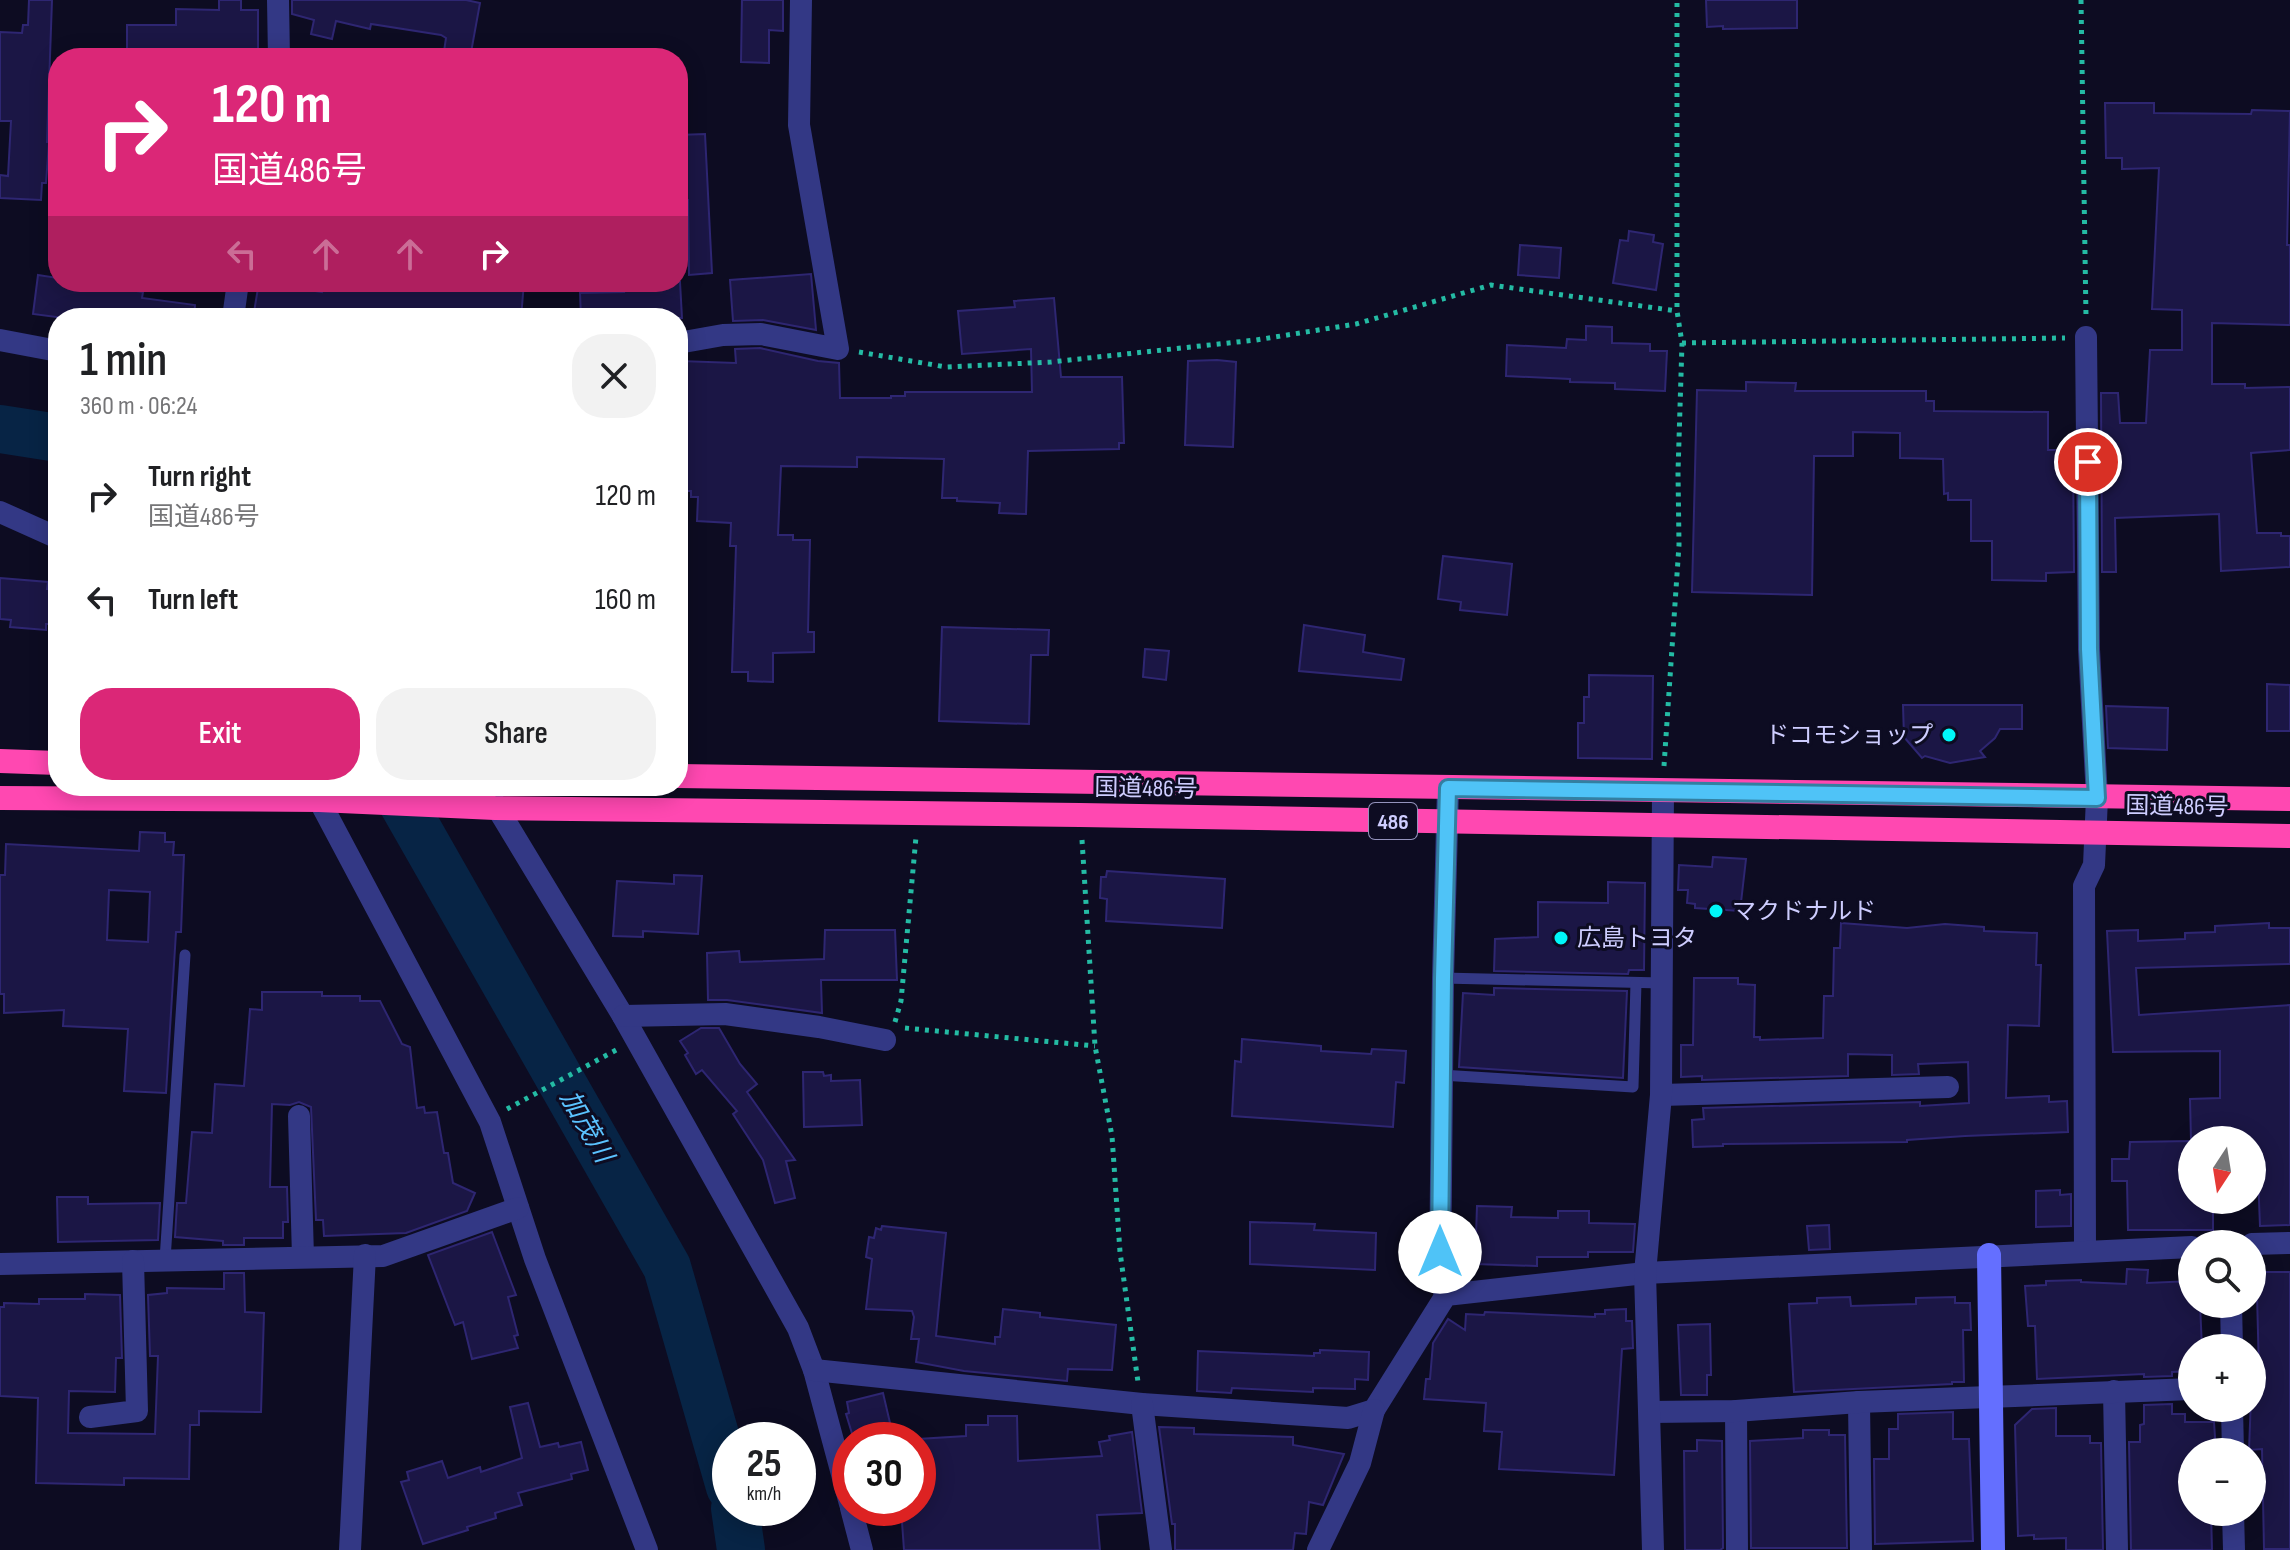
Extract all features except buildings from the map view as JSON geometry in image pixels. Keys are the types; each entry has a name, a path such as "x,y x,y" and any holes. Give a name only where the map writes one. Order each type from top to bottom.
{"highway":[{"path":"0,761 48,763"},
{"name":"国道486号","path":"688,776 2290,799"},
{"name":"国道486号","path":"0,798 127,796"},
{"name":"国道486号","path":"353,796 495,808 2290,836"}],"street":[{"path":"278,0 279,48"},
{"path":"688,341 723,335 761,334 838,349 799,125 801,0"},
{"path":"2085,1251 2084,886 2094,865 2097,798 2089,649 2086,337"},
{"path":"0,340 48,349"},
{"path":"0,512 48,534"},
{"path":"1446,1295 1440,1282 1448,788"},
{"path":"1653,1550 1645,1273 1661,1095 1663,791"},
{"path":"319,796 490,1122 535,1259 647,1550"},
{"path":"489,796 623,1016 798,1328 814,1370 832,1438"},
{"path":"623,1016 725,1014 885,1040"},
{"path":"1661,1095 1948,1087"},
{"path":"299,1116 303,1257"},
{"path":"0,1264 383,1256 518,1208"},
{"path":"2266,1244 2290,1243"},
{"path":"1446,1295 1645,1273 2178,1248"},
{"path":"350,1550 365,1255"},
{"path":"1989,1255 1993,1550"},
{"path":"90,1417 137,1411 133,1261"},
{"path":"1318,1550 1360,1463 1374,1410 1446,1295"},
{"path":"814,1370 1142,1404 1348,1418 1374,1410"},
{"path":"1651,1412 1736,1411 1859,1402 2178,1389"},
{"path":"2114,1391 2117,1550"},
{"path":"1859,1402 1861,1550"},
{"path":"1142,1404 1161,1550"},
{"path":"1736,1411 1737,1550"},
{"path":"855,1526 862,1550"},
{"path":"2233,1526 2234,1550"}],"lane":[{"path":"165,1260 185,955"},
{"path":"1443,978 1662,983"},
{"path":"1441,1075 1633,1087 1636,983"}],"path":[{"path":"1663,791 1679,545 1682,343 1677,311 1677,0"},
{"path":"1682,343 2086,337 2081,0"},
{"path":"838,349 946,367 1051,362 1256,340 1356,324 1491,285 1677,311"},
{"path":"918,814 901,1001 893,1027 1095,1046"},
{"path":"1080,815 1095,1046 1112,1136 1120,1252 1142,1404"},
{"path":"504,1111 613,1052"}],"waterway":[{"name":"加茂川","path":"0,429 48,436"},
{"name":"加茂川","path":"399,796 667,1267 712,1424"},
{"name":"加茂川","path":"738,1526 741,1550"}],"place":[{"name":"ドコモショップ","path":"1949,735"},
{"name":"マクドナルド","path":"1716,911"},
{"name":"広島トヨタ","path":"1561,938"}],"route":[{"path":"1440,1252 1448,788 2097,798 2089,649 2088,462"}]}
